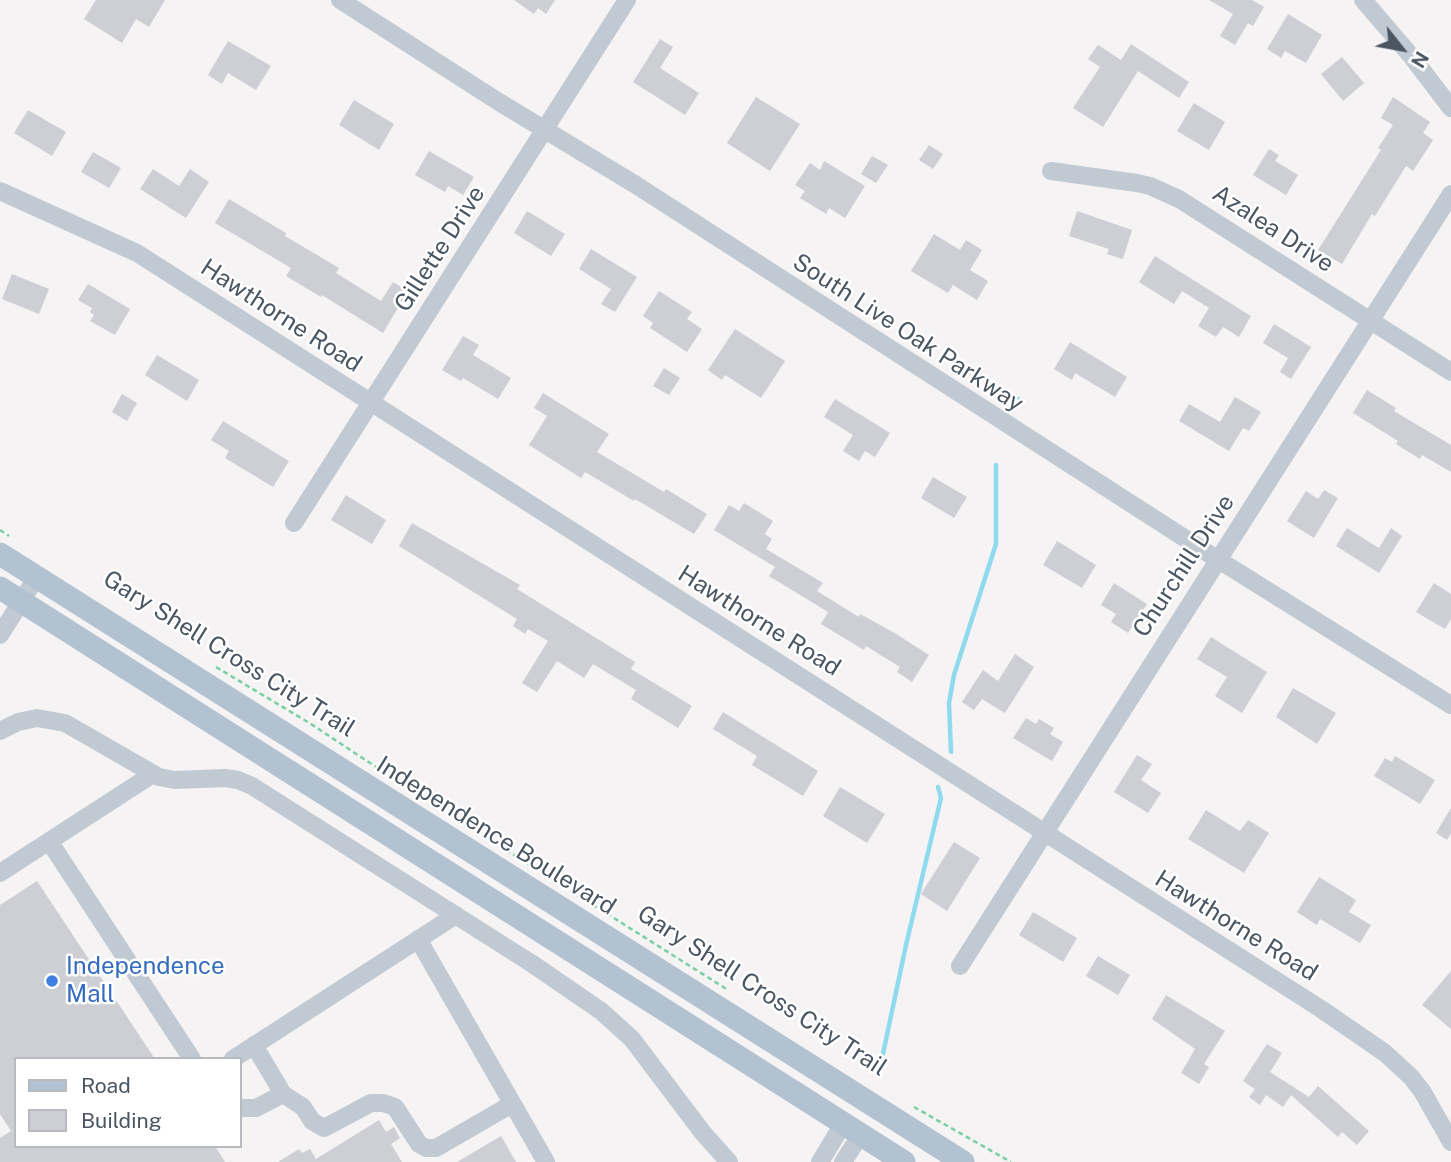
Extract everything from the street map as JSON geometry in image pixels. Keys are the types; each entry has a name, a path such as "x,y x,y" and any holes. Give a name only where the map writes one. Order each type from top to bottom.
{"main road":[{"name":"Independence Boulevard","path":"16,559 963,1162"},
{"path":"6,594 904,1162"},
{"path":"852,1129 855,1119 868,1121 951,1162"}],"street":[{"name":"South Live Oak Parkway","path":"340,0 544,130 636,185 1217,559 1451,705"},
{"name":"Gillette Drive","path":"293,523 626,0"},
{"path":"1363,0 1451,108"},
{"name":"Azalea Drive","path":"1051,172 1137,183 1179,199 1451,372"},
{"name":"Hawthorne Road","path":"0,191 137,253 1265,972 1385,1053 1422,1091 1451,1142"},
{"name":"Churchill Drive","path":"960,966 1451,194"},
{"path":"0,635 6,594 16,559"},
{"path":"0,731 18,722 37,718 65,723 153,774 175,780 225,778 252,786 456,915 611,1018 635,1042 703,1133 729,1162"},
{"path":"0,873 153,774"},
{"path":"49,841 191,1057"},
{"path":"236,1057 456,915"},
{"path":"418,939 546,1162"},
{"path":"254,1045 283,1094 303,1107 312,1121 324,1128 371,1103 383,1103 396,1107 419,1144 426,1148 436,1148 512,1104"},
{"path":"242,1108 256,1108 283,1094"},
{"path":"820,1162 852,1129"},
{"path":"843,1162 852,1129"}],"path":[{"path":"0,530 16,559"},
{"name":"Gary Shell Cross City Trail","path":"211,664 311,724 422,797"},
{"name":"Gary Shell Cross City Trail","path":"501,847 730,991"},
{"path":"912,1106 1011,1162"}],"building":[{"path":"96,0 165,0 149,27 136,19 122,43 84,19"},
{"path":"514,0 555,0 546,14 538,8 534,14"},
{"path":"1209,0 1252,0 1264,7 1253,26 1248,23 1235,45 1220,36 1233,14"},
{"path":"1288,14 1322,35 1306,63 1285,51 1281,58 1267,49"},
{"path":"660,39 673,47 660,68 699,93 685,115 633,82"},
{"path":"228,41 271,66 256,90 228,73 222,84 208,75"},
{"path":"1131,44 1189,82 1179,98 1138,71 1103,127 1073,108 1100,67 1088,59 1098,45 1121,60"},
{"path":"1342,57 1364,83 1343,101 1321,74"},
{"path":"756,97 800,124 770,171 727,143"},
{"path":"1393,97 1430,122 1423,133 1433,140 1413,171 1406,166 1375,216 1372,214 1342,264 1318,250 1381,150 1378,148 1393,125 1381,118"},
{"path":"354,100 394,124 379,150 339,125"},
{"path":"1194,103 1225,122 1209,150 1177,131"},
{"path":"28,110 66,132 52,156 14,133"},
{"path":"929,145 943,154 933,169 919,160"},
{"path":"1269,149 1279,155 1275,161 1298,175 1286,195 1253,175"},
{"path":"429,151 474,177 463,195 448,186 445,192 415,175"},
{"path":"93,152 121,168 109,188 81,172"},
{"path":"872,156 888,165 876,183 861,174"},
{"path":"824,161 865,186 845,218 829,208 826,214 800,198 805,191 795,185 810,163 820,170"},
{"path":"153,169 179,186 190,169 209,182 186,218 140,189"},
{"path":"229,199 339,268 336,273 381,301 393,282 408,291 383,333 286,276 291,268 215,223"},
{"path":"527,211 565,234 551,256 514,233"},
{"path":"1077,211 1132,230 1123,259 1107,254 1109,249 1069,236"},
{"path":"934,234 960,250 966,240 982,250 970,270 988,281 977,300 953,285 948,293 911,271"},
{"path":"591,249 637,277 615,312 601,304 611,289 579,269"},
{"path":"1155,256 1251,316 1239,337 1223,327 1216,337 1198,326 1209,308 1182,291 1174,304 1139,282"},
{"path":"12,274 49,289 39,314 2,299"},
{"path":"88,284 130,309 115,335 90,321 94,315 90,312 92,308 78,300"},
{"path":"659,291 692,312 687,319 702,329 687,352 650,328 653,323 643,316"},
{"path":"1274,324 1311,347 1291,379 1280,372 1288,358 1263,343"},
{"path":"735,329 785,361 761,398 725,375 722,380 708,370"},
{"path":"463,336 479,345 473,355 511,378 498,399 463,378 461,381 442,370"},
{"path":"1070,342 1127,377 1115,397 1075,373 1072,380 1054,369"},
{"path":"157,355 199,380 187,401 145,375"},
{"path":"664,368 680,378 669,395 653,386"},
{"path":"1367,390 1396,408 1394,411 1451,445 1451,472 1422,455 1420,459 1396,444 1398,441 1353,413"},
{"path":"543,393 609,434 597,452 707,514 694,534 585,472 581,478 529,445 547,416 534,408"},
{"path":"122,394 137,403 127,421 112,412"},
{"path":"1235,397 1261,412 1249,431 1243,428 1229,451 1179,421 1189,404 1220,422"},
{"path":"835,399 890,433 875,457 865,451 859,461 843,451 853,435 824,417"},
{"path":"223,421 289,461 273,487 225,458 229,451 211,440"},
{"path":"933,477 967,497 954,518 921,498"},
{"path":"1324,490 1338,498 1314,538 1287,521 1306,491 1318,499"},
{"path":"346,495 386,520 372,544 331,520"},
{"path":"744,503 773,521 765,534 772,539 766,549 823,583 817,591 859,617 860,614 893,632 929,655 912,682 897,672 900,667 866,646 864,650 821,624 828,612 769,576 775,567 714,530 729,505 739,511"},
{"path":"412,523 520,585 517,589 635,662 631,669 692,706 678,728 631,699 636,690 593,664 584,678 557,661 537,692 522,683 548,641 528,629 525,634 513,626 517,619 399,546"},
{"path":"1347,528 1379,548 1391,528 1402,536 1379,573 1336,546"},
{"path":"1057,541 1096,565 1082,588 1043,565"},
{"path":"1114,583 1147,604 1128,633 1111,622 1116,614 1101,605"},
{"path":"1434,583 1451,594 1451,619 1445,629 1416,612"},
{"path":"1211,637 1267,672 1242,713 1215,696 1227,677 1197,659"},
{"path":"1015,654 1034,667 1005,713 982,699 974,710 962,702 983,670 998,681"},
{"path":"1293,688 1336,713 1317,744 1276,717"},
{"path":"723,712 818,771 803,796 752,765 757,756 713,729"},
{"path":"1026,718 1036,724 1039,719 1054,728 1050,734 1063,742 1052,761 1013,738"},
{"path":"1137,755 1152,764 1141,780 1161,793 1148,813 1114,792"},
{"path":"1395,756 1435,780 1420,804 1374,776 1385,758 1392,762"},
{"path":"840,787 885,814 867,843 823,816"},
{"path":"1451,808 1451,833 1447,840 1436,833"},
{"path":"1206,810 1240,831 1248,820 1269,833 1244,873 1188,839"},
{"path":"954,842 980,858 947,911 921,894"},
{"path":"1319,877 1356,900 1349,912 1371,925 1360,943 1320,919 1317,925 1297,912"},
{"name":"Independence Mall","path":"37,881 154,1057 14,1057 14,1148 216,1148 225,1162 0,1162 0,1138 11,1131 0,1114 0,905"},
{"path":"1033,912 1077,938 1063,962 1019,935"},
{"path":"1098,956 1130,975 1118,995 1086,976"},
{"path":"1451,971 1451,1029 1422,1005"},
{"path":"1166,995 1225,1031 1204,1064 1209,1067 1199,1084 1181,1073 1195,1049 1152,1019"},
{"path":"1267,1044 1282,1053 1270,1072 1309,1097 1318,1086 1369,1131 1357,1145 1342,1132 1338,1137 1291,1095 1283,1107 1266,1095 1260,1105 1249,1097 1255,1089 1243,1081"},
{"path":"379,1120 386,1132 394,1127 400,1138 391,1144 402,1162 278,1162 299,1149 302,1153 310,1149 316,1159"},
{"path":"501,1136 516,1162 457,1162"}],"waterway":[{"path":"1016,407 1018,399"},
{"path":"951,752 949,703 954,675 996,544 996,465"},
{"path":"880,1068 941,798 938,787"}],"place":[{"name":"Independence Mall","path":"52,981"}]}
